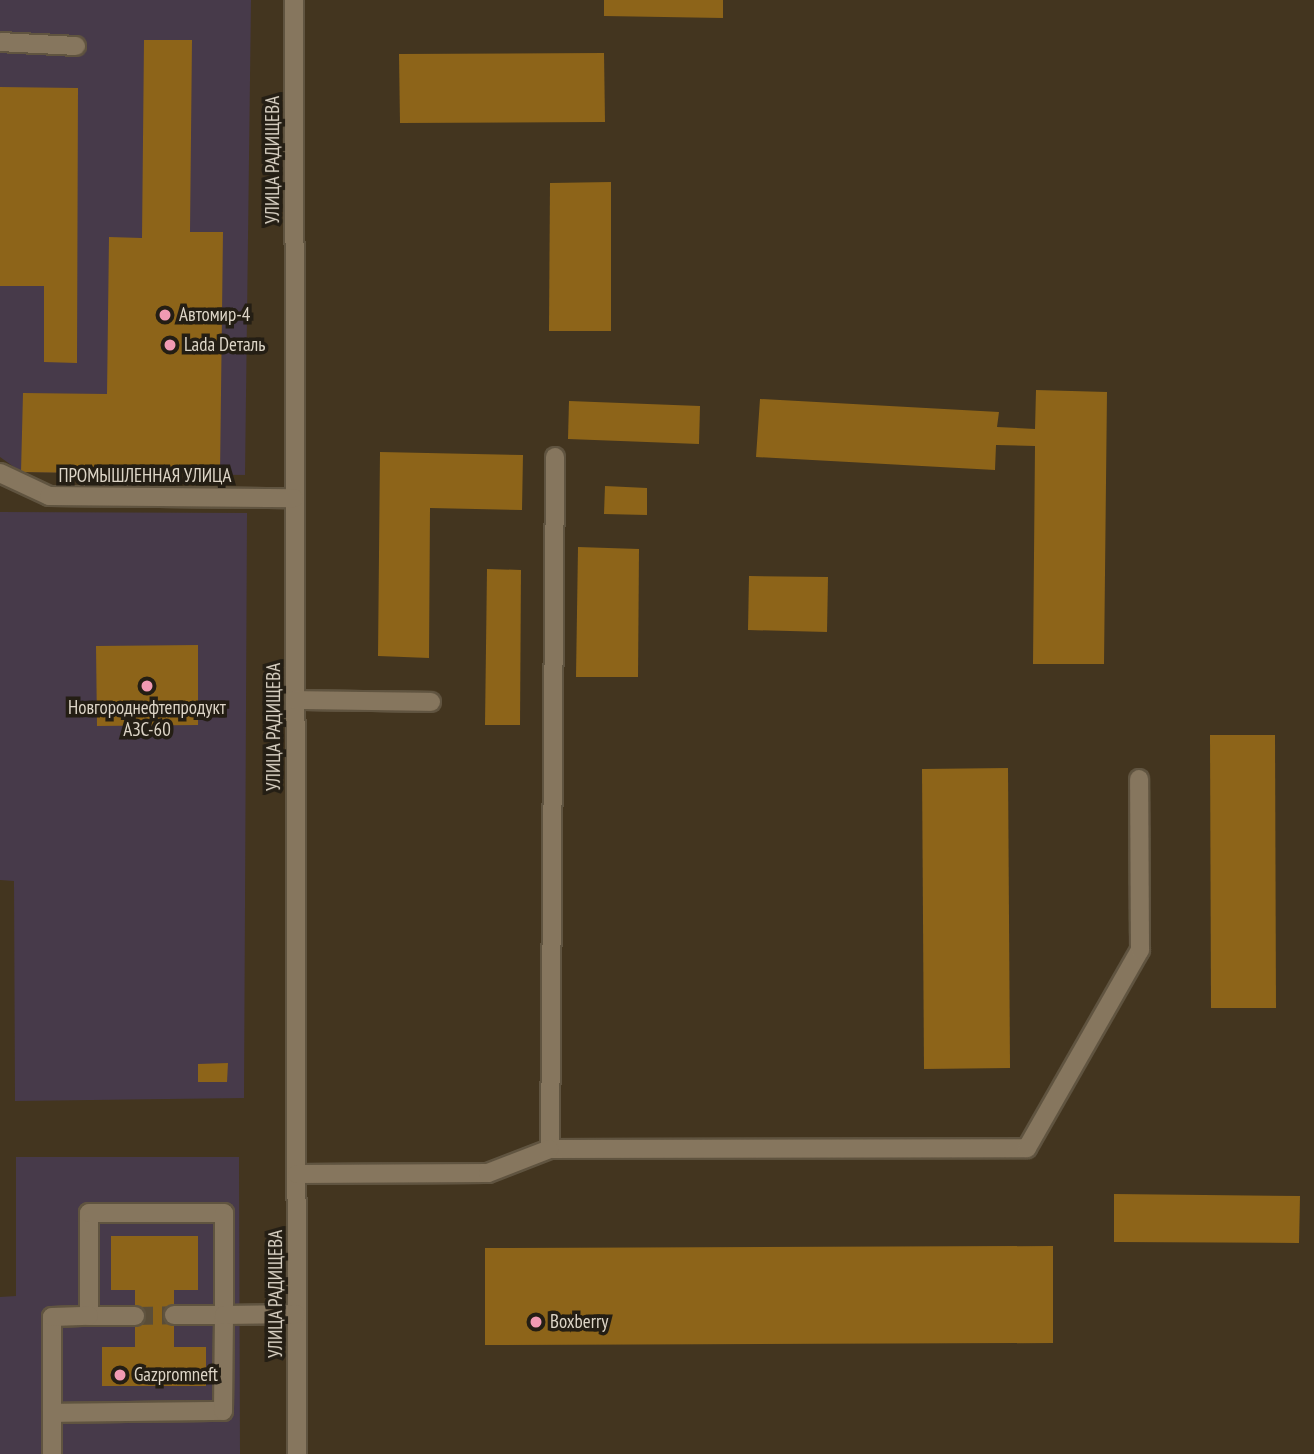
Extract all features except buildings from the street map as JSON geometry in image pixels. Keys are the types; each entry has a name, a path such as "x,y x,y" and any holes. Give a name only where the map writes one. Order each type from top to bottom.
{"street":[{"name":"УЛИЦА РАДИЩЕВА","path":"294,0 297,1454"},
{"path":"0,42 76,46"},
{"path":"550,1149 555,457"},
{"name":"ПРОМЫШЛЕННАЯ УЛИЦА","path":"0,473 49,496 294,498"},
{"path":"295,700 431,702"},
{"path":"297,1174 488,1173 550,1149 1027,1148 1140,950 1139,779"},
{"path":"52,1413 223,1411 224,1213 89,1213 89,1316"},
{"path":"174,1315 296,1314"},
{"path":"52,1454 52,1317 135,1316"}],"shaded area":[{"path":"0,0 251,0 245,475 21,472 0,457"},
{"path":"0,512 247,513 244,1098 15,1101 14,881 0,880"},
{"name":"Gazpromneft","path":"16,1157 239,1157 240,1454 0,1454 0,1297 16,1296"}],"tunnel":[{"path":"135,1316 174,1315"}],"place":[{"name":"Автомир-4","path":"165,315"},
{"name":"Lada Dеталь","path":"170,345"},
{"name":"Новгороднефтепродукт АЗС-60","path":"147,686"},
{"name":"Boxberry","path":"536,1322"},
{"name":"Gazpromneft","path":"120,1375"}]}
